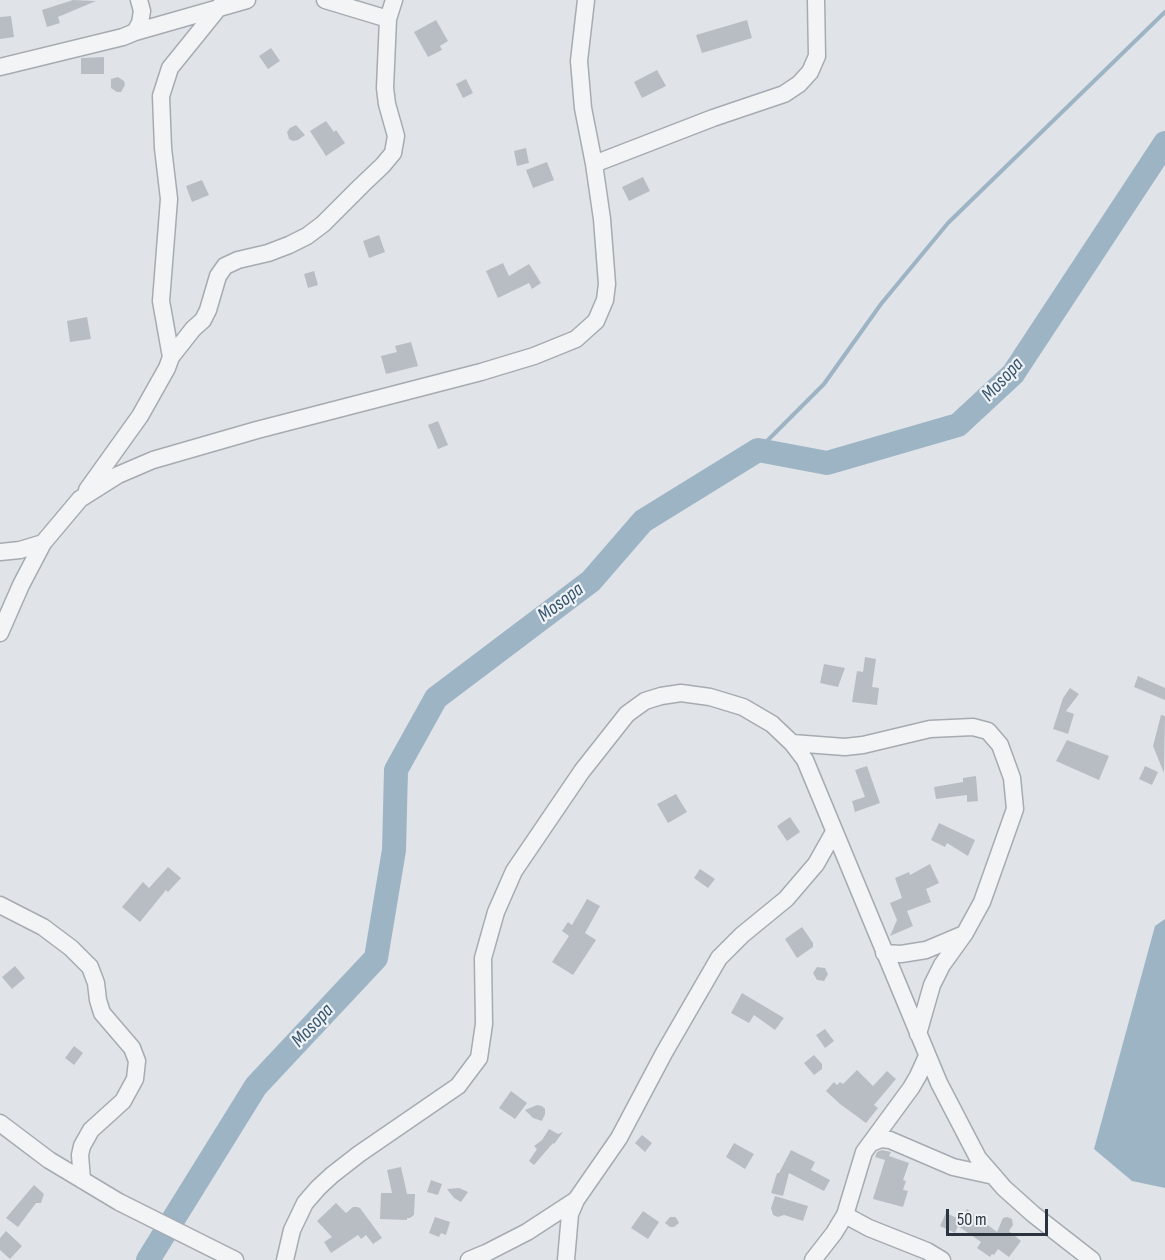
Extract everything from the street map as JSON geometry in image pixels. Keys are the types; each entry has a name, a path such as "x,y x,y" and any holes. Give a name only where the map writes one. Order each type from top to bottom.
{"street":[{"path":"135,32 141,23 142,11 139,0"},
{"path":"0,67 123,37 222,4 247,0"},
{"path":"326,0 388,19"},
{"path":"0,624 43,543 80,499 140,416 171,357 203,320 218,276 225,266 238,260 289,246 307,236 323,224 393,153 396,136 384,88 388,19 394,0"},
{"path":"80,499 118,475 153,460 534,356 576,339 596,321 607,284 602,219 583,108 579,61 586,0"},
{"path":"594,164 713,118 784,94 799,84 810,72 817,56 816,0"},
{"path":"171,357 161,301 169,199 160,96 170,68 222,4"},
{"path":"0,552 43,543"},
{"path":"285,1260 292,1230 305,1203 318,1188 359,1154 458,1086 479,1059 484,1024 483,958 495,912 514,871 582,771 627,714 645,701 681,693 710,697 743,707 772,724 792,743 805,760 927,1056 978,1158 1004,1188 1033,1214 1092,1260"},
{"path":"792,743 845,747 872,744 930,729 973,727 988,730 1000,745 1012,778 1015,809 982,903 965,933 942,965 932,985 918,1034"},
{"path":"566,1260 570,1214 576,1200 619,1138 663,1053 719,957 786,899 816,864 834,832"},
{"path":"0,905 43,927 71,948 90,967 102,1012 132,1048 137,1061 135,1079 123,1101 91,1130 82,1146 80,1155 82,1180"},
{"path":"884,952 901,954 926,950 965,933"},
{"path":"813,1260 845,1215 864,1152 911,1088 927,1056"},
{"path":"0,1123 49,1160 119,1202 235,1260"},
{"path":"871,1143 881,1139 890,1140 954,1167 994,1176"},
{"path":"469,1260 527,1232 576,1200"},
{"path":"845,1215 869,1228 927,1251 942,1260"}],"water":[{"path":"1165,919 1165,1188 1132,1181 1094,1149 1155,926"}],"building":[{"path":"73,0 96,1 58,17 60,23 47,27 42,10"},
{"path":"11,16 14,37 0,39 0,17"},
{"path":"436,20 448,41 440,46 442,50 428,57 414,32"},
{"path":"747,20 752,38 702,53 696,35"},
{"path":"271,48 280,61 268,69 259,56"},
{"path":"104,57 104,74 81,74 81,58"},
{"path":"657,70 666,86 642,98 634,82"},
{"path":"118,77 124,81 125,85 121,92 111,88 111,79"},
{"path":"466,79 473,93 463,98 456,84"},
{"path":"326,121 345,143 326,156 310,131"},
{"path":"296,125 305,135 293,141 289,139 287,132"},
{"path":"526,148 529,163 517,166 514,151"},
{"path":"547,162 554,180 533,188 526,170"},
{"path":"643,177 650,191 629,201 622,187"},
{"path":"202,180 209,195 192,202 186,186"},
{"path":"379,235 385,252 369,258 363,241"},
{"path":"503,263 509,276 529,264 541,283 532,289 529,283 498,298 486,271"},
{"path":"314,271 318,285 308,288 304,274"},
{"path":"87,317 91,339 70,342 67,321"},
{"path":"411,342 418,366 386,374 381,356 397,352 395,346"},
{"path":"438,421 448,445 438,449 428,425"},
{"path":"865,657 876,659 872,687 879,688 877,705 852,702 857,671 863,672"},
{"path":"824,664 845,668 838,687 820,683"},
{"path":"1138,676 1165,688 1165,700 1134,687"},
{"path":"1070,688 1079,694 1066,711 1074,714 1068,734 1053,729 1063,698"},
{"path":"1161,715 1165,716 1164,773 1153,746"},
{"path":"1067,740 1109,756 1099,780 1056,761"},
{"path":"867,766 880,803 855,812 852,801 865,797 855,770"},
{"path":"1145,766 1158,772 1152,785 1139,779"},
{"path":"976,776 978,801 967,802 967,795 936,799 934,787 963,782 963,778"},
{"path":"676,794 687,812 668,823 657,804"},
{"path":"790,817 800,832 787,841 777,826"},
{"path":"939,823 975,840 968,856 947,843 945,847 931,840"},
{"path":"930,864 939,883 926,889 931,902 907,911 913,926 890,936 897,920 890,903 902,898 895,878 909,872 910,875"},
{"path":"168,867 181,878 168,892 166,890 140,922 122,907 143,882 149,888"},
{"path":"700,869 715,879 708,888 694,878"},
{"path":"587,899 600,906 585,933 596,940 573,975 552,962 569,936 562,931 568,922 572,925"},
{"path":"802,927 813,943 813,947 797,958 785,939"},
{"path":"15,966 25,978 12,989 2,977"},
{"path":"817,967 825,968 828,974 824,981 817,980 813,973"},
{"path":"742,993 784,1018 775,1030 754,1015 749,1023 731,1013"},
{"path":"825,1029 834,1041 825,1048 816,1035"},
{"path":"74,1046 83,1053 74,1065 65,1058"},
{"path":"814,1055 822,1064 822,1069 814,1075 804,1063"},
{"path":"857,1070 873,1086 887,1071 896,1079 874,1105 878,1108 866,1123 826,1091 834,1082 837,1085 840,1082 843,1084"},
{"path":"511,1091 527,1103 515,1119 499,1108"},
{"path":"537,1105 545,1109 542,1121 533,1118 525,1110"},
{"path":"549,1129 558,1134 563,1132 534,1165 529,1161 537,1149 534,1146 542,1140"},
{"path":"642,1135 652,1143 645,1152 635,1143"},
{"path":"734,1143 754,1154 745,1169 726,1157"},
{"path":"791,1150 815,1162 811,1170 830,1180 824,1191 789,1173 783,1196 771,1193 777,1173"},
{"path":"882,1150 891,1152 889,1156 909,1163 903,1180 906,1181 903,1190 908,1191 903,1207 873,1199 885,1160 875,1157 877,1152"},
{"path":"401,1167 407,1194 415,1194 414,1215 407,1220 380,1219 381,1193 392,1193 387,1170"},
{"path":"431,1180 442,1184 438,1195 427,1192"},
{"path":"34,1185 44,1194 41,1203 36,1203 18,1227 6,1218"},
{"path":"459,1188 468,1192 461,1202 454,1198 447,1189"},
{"path":"775,1196 808,1206 803,1221 784,1215 778,1217 773,1215 771,1208"},
{"path":"336,1203 346,1213 353,1207 360,1208 382,1238 373,1244 366,1235 361,1239 358,1235 331,1253 324,1242 332,1237 317,1221"},
{"path":"967,1209 997,1232 1003,1218 1012,1219 1013,1225 1009,1231 1021,1241 1009,1257 998,1249 990,1257 977,1248 981,1242 958,1226 955,1233 940,1226 946,1213 961,1220"},
{"path":"643,1211 659,1222 648,1239 631,1228"},
{"path":"435,1217 450,1222 446,1235 441,1233 439,1237 429,1233"},
{"path":"670,1217 675,1217 679,1223 670,1227 665,1223"},
{"path":"6,1231 22,1246 10,1259 0,1250 0,1238"}],"waterway":[{"path":"758,450 824,384 881,304 948,223 1165,12"},
{"name":"Mosopa","path":"148,1260 256,1086 376,958 394,850 396,770 436,698 591,581 643,521 758,450 827,463 958,425 1013,374 1165,143"}]}
